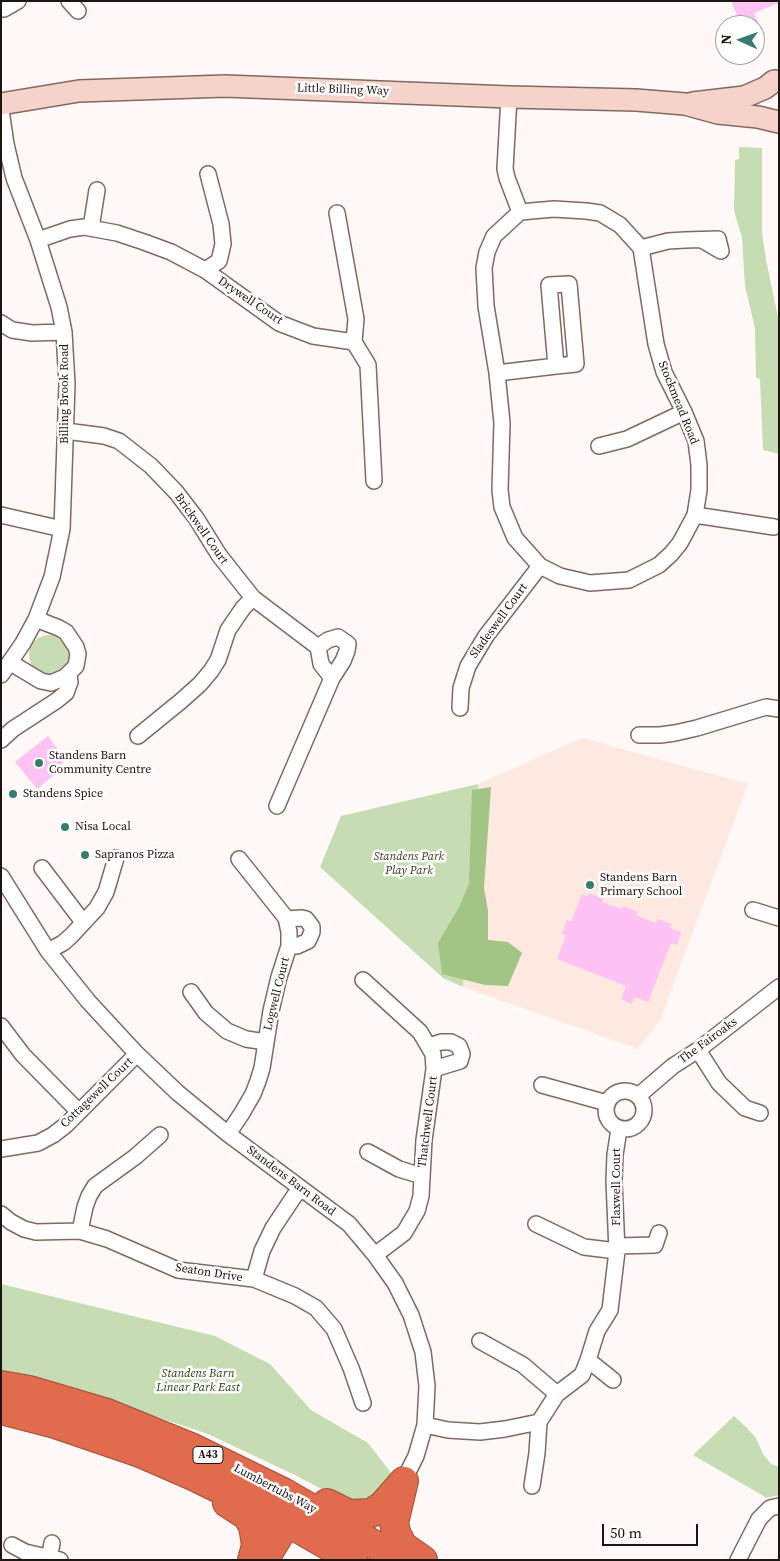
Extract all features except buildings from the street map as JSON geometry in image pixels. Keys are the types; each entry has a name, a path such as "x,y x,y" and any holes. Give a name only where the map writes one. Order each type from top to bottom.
{"highway":[{"name":"Lumbertubs Way","path":"1,1385 29,1390 107,1413 193,1448 283,1492 364,1553"},
{"name":"Lumbertubs Way","path":"1,1410 56,1424 112,1442 195,1477 287,1522 364,1553 401,1560"},
{"path":"107,1413 140,1436 235,1478 275,1500 285,1508 287,1522 261,1557"},
{"path":"193,1448 246,1461 350,1514 371,1513 382,1506 404,1481"},
{"path":"195,1477 247,1516 253,1526 256,1545 261,1557"},
{"path":"404,1481 394,1523 397,1535 403,1546 422,1560"},
{"path":"261,1557 277,1546 293,1542 311,1548 332,1560"}],"street":[{"path":"4,9 18,1"},
{"name":"Little Billing Way","path":"686,104 718,98 744,97 765,88 778,78"},
{"name":"Little Billing Way","path":"778,78 770,89 769,98 770,107 779,121"},
{"name":"Little Billing Way","path":"1,104 79,91 225,86 636,100 686,104 718,114 758,117 779,121"},
{"path":"508,97 505,169 506,178 520,212 554,209 600,213 620,225 641,248 668,241 702,240"},
{"name":"Billing Brook Road","path":"1,110 14,178 38,240 59,307 67,358 62,530 52,577 36,619 6,669"},
{"name":"Drywell Court","path":"205,270 218,261 223,244 215,195 208,174"},
{"path":"92,228 98,190"},
{"name":"Stockmead Road","path":"520,212 494,236 487,252 484,268 486,306 497,373 502,423 500,490 502,507 515,538 540,566 560,576 584,582 603,583 629,580 659,565 680,543 695,515 699,490 699,465 696,441 664,372 656,344 641,248"},
{"path":"337,213 356,318 354,342 368,364 374,481"},
{"name":"Drywell Court","path":"38,240 70,229 92,228 117,233 171,252 205,270 279,323 313,336 354,342"},
{"path":"497,373 576,364 569,284 549,285 556,366"},
{"path":"1,324 12,330 64,332"},
{"path":"599,446 627,439 684,412"},
{"name":"Brickwell Court","path":"66,431 104,436 120,441 151,466 176,492 196,518 219,555 252,598 318,647"},
{"path":"1,515 62,530"},
{"path":"695,515 774,527"},
{"name":"Sladeswell Court","path":"460,708 461,688 468,666 486,636 540,566"},
{"path":"138,736 200,684 218,660 228,630 234,619 252,598"},
{"path":"6,669 45,682 56,682 69,674 76,666 78,654 66,632 36,619"},
{"path":"277,806 332,678 343,661 348,644 338,637 328,640 318,647 321,664 332,678"},
{"path":"1,740 13,729 66,693 70,682 69,674"},
{"path":"639,735 675,733 766,707 779,709"},
{"path":"48,951 64,943 97,908 106,892 116,858"},
{"path":"239,859 286,919"},
{"path":"42,868 83,922"},
{"name":"Standens Barn Road","path":"1,876 48,951 88,1001 137,1054 178,1093 228,1134 349,1224 375,1255 395,1284 411,1315 423,1352 427,1386 424,1425 416,1456 404,1481 384,1507 364,1553"},
{"path":"752,910 779,918"},
{"name":"Logwell Court","path":"228,1134 254,1094 262,1068 279,977 289,946 289,932 286,919 306,919 312,927 308,941 304,944 289,946"},
{"name":"Thatchwell Court","path":"362,980 420,1032 433,1054 434,1069 424,1140 421,1196 417,1211 410,1224 395,1242 375,1255"},
{"name":"The Fairoaks","path":"638,1096 666,1072 779,988"},
{"name":"Logwell Court","path":"191,992 206,1013 227,1031 246,1039 266,1042"},
{"path":"1,1026 23,1055 79,1112"},
{"name":"Thatchwell Court","path":"429,1046 441,1042 451,1042 459,1046 462,1054 460,1061 434,1069"},
{"path":"698,1050 719,1083 745,1108 760,1113"},
{"name":"Cottagewell Court","path":"1,1148 38,1143 66,1126 137,1054"},
{"path":"542,1085 607,1103"},
{"path":"619,1129 612,1125 607,1118 605,1111 607,1103 612,1095 620,1091 630,1092 638,1096"},
{"name":"Flaxwell Court","path":"532,1486 539,1422 557,1394 582,1375 597,1331 610,1310 617,1248 614,1181 615,1155 619,1129 632,1128 639,1124 643,1117 644,1110 638,1096"},
{"path":"80,1231 87,1202 95,1186 160,1135"},
{"name":"Thatchwell Court","path":"368,1152 399,1169 422,1176"},
{"path":"254,1279 262,1251 273,1228 295,1195 302,1189"},
{"name":"Seaton Drive","path":"1,1214 24,1229 36,1232 80,1231 107,1239 178,1270 254,1279 295,1296 316,1308 334,1329 351,1368 363,1403"},
{"path":"536,1224 584,1247 617,1248 655,1245 658,1233"},
{"path":"480,1341 523,1365 557,1394"},
{"path":"588,1360 613,1380"},
{"path":"424,1425 448,1430 480,1432 539,1422"},
{"path":"738,1560 759,1519 770,1508 779,1506"},
{"path":"12,1545 25,1552 54,1559 52,1543"}],"shaded area":[{"name":"Standens Barn Primary School","path":"582,738 748,784 660,1020 638,1049 463,987 478,784"}],"green space":[{"path":"739,147 762,148 762,233 779,322 779,454 763,450 760,379 756,378 755,328 745,286 742,237 734,211 735,160 739,159"},
{"path":"53,635 60,638 66,644 69,655 68,663 60,672 53,675 45,675 38,672 30,663 29,651 32,644 41,636"},
{"name":"Standens Park Play Park","path":"478,784 463,987 443,978 320,867 341,816"},
{"path":"491,787 484,888 488,911 488,940 508,942 522,953 508,986 485,985 442,974 438,943 459,907 469,884 472,790"},
{"name":"Standens Barn Linear Park East","path":"1,1284 215,1336 270,1364 311,1410 368,1443 399,1483 380,1500 344,1501 293,1474 208,1434 82,1392 1,1374"},
{"path":"734,1416 756,1438 763,1454 771,1464 779,1467 779,1495 767,1498 693,1455"}],"place":[{"name":"Standens Barn Community Centre","path":"39,763"},
{"name":"Standens Spice","path":"13,794"},
{"name":"Nisa Local","path":"65,827"},
{"name":"Sapranos Pizza","path":"85,855"},
{"name":"Standens Barn Primary School","path":"590,885"}]}
